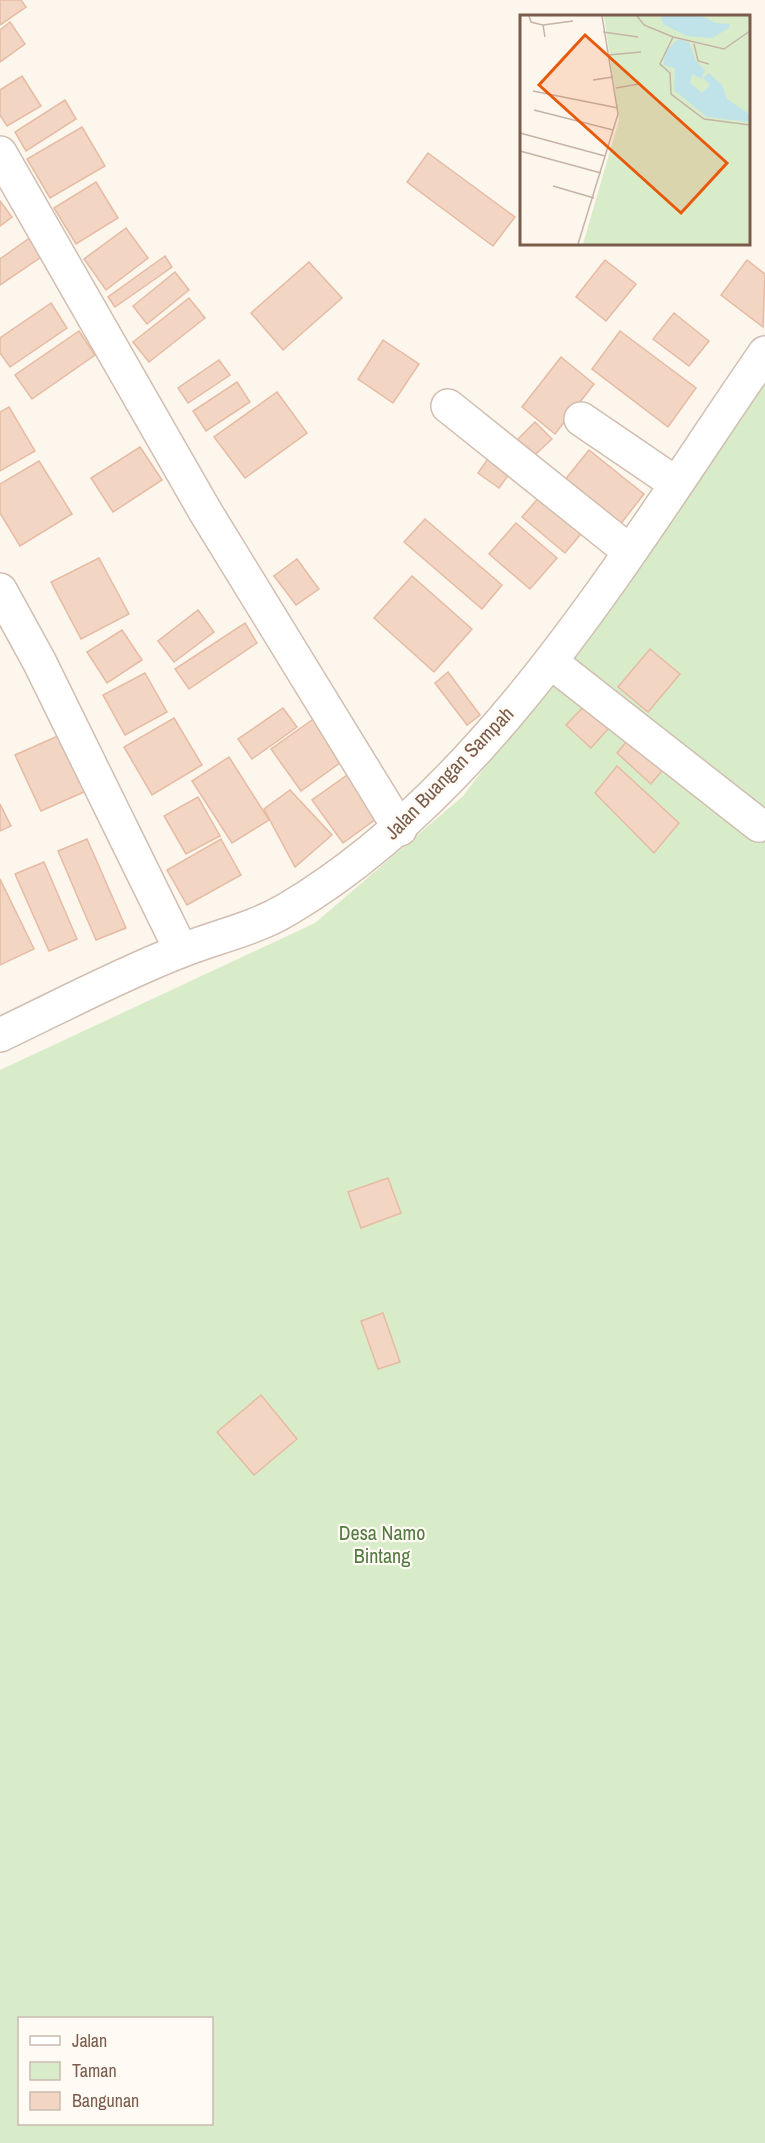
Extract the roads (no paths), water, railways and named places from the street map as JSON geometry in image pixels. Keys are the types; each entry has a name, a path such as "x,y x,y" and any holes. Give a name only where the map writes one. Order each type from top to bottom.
{"street":[{"path":"0,153 206,511 400,829"},
{"name":"Jalan Buangan Sampah","path":"0,1035 181,950 235,934 286,911 400,829 497,726 550,662 765,353"},
{"path":"448,406 629,551"},
{"path":"581,419 675,483"},
{"path":"0,590 44,672 181,950"},
{"path":"550,662 759,825"}],"park label":[{"name":"Desa Namo Bintang","path":"382,1544"}]}
